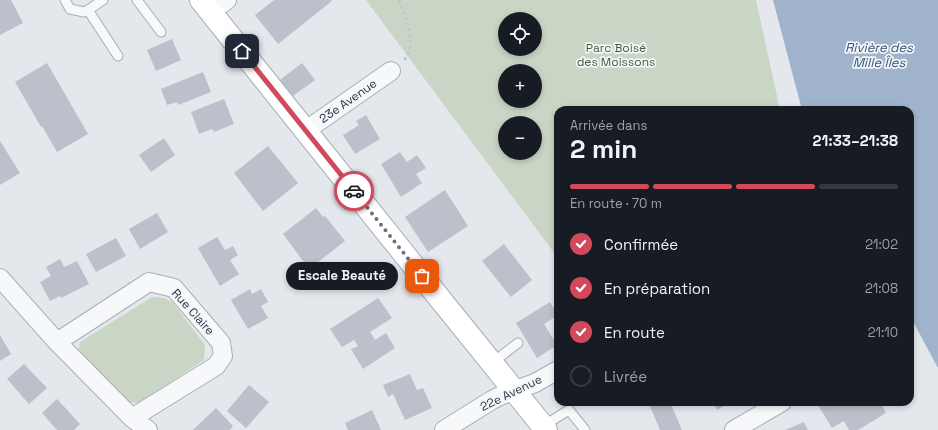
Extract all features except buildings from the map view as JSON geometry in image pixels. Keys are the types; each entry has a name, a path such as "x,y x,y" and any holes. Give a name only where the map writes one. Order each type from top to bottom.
{"main road":[{"path":"213,4 306,131 545,428"}],"street":[{"name":"23e Avenue","path":"306,131 396,68"},
{"path":"0,278 57,342 132,418 148,430"},
{"name":"Rue Claire","path":"57,342 149,282 174,288 221,343 223,356 216,366 132,418"},
{"name":"22e Avenue","path":"444,430 492,400 535,383 554,372"},
{"path":"734,430 775,406"}],"lane":[{"path":"65,0 70,9 84,12 103,0"},
{"path":"137,0 161,32"},
{"path":"88,10 118,56"},
{"path":"492,363 518,343"},
{"path":"545,428 568,410 585,430"}],"path":[{"path":"396,68 405,60 410,46 411,36 400,0"}],"green space":[{"name":"Parc Boisé des Moissons","path":"366,0 756,0 779,106 554,106 554,253"},
{"path":"152,297 164,298 173,303 205,345 204,360 139,403 126,402 78,353 80,342"}],"water":[{"name":"Rivière des Mille Îles","path":"773,0 938,0 938,368 914,323 914,106 801,106"}],"way so far":[{"path":"354,191 422,276"}],"place":[{"name":"Escale Beauté","path":"422,276"}],"route":[{"path":"242,51 354,191"}]}
